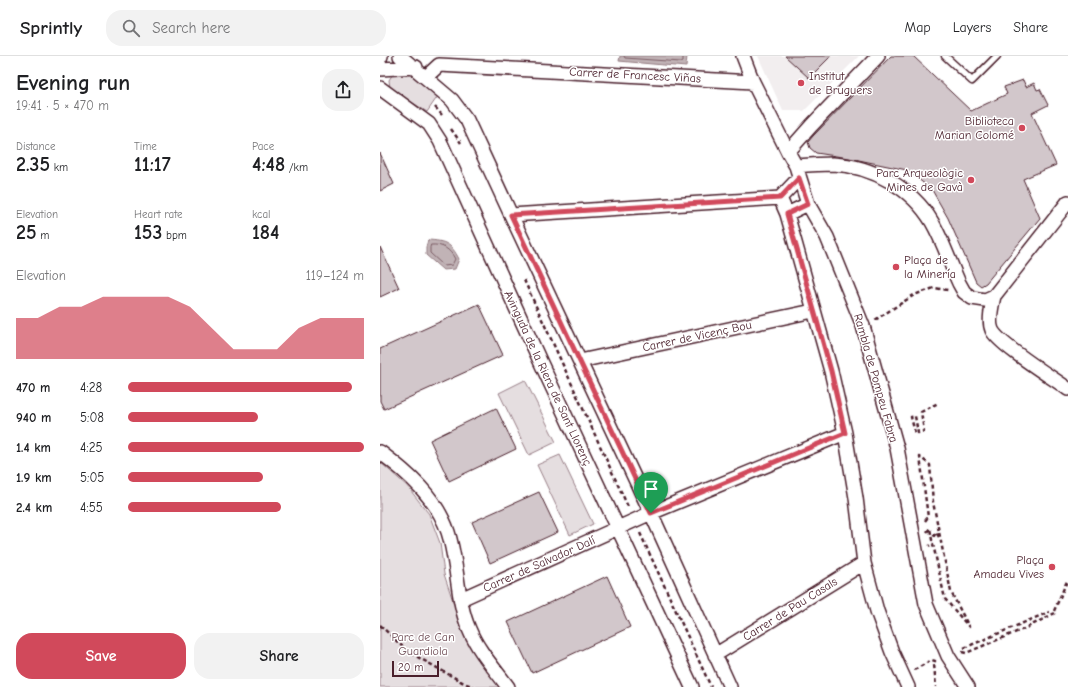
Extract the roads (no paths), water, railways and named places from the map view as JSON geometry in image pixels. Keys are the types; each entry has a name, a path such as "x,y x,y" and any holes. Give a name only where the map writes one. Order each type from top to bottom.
{"street":[{"path":"400,56 452,100 467,120 651,513 730,687"},
{"name":"Rambla de Pompeu Fabra","path":"743,56 753,82 798,172 808,204 827,237 863,326 897,448 926,604 948,656 968,687"},
{"path":"788,152 878,56"},
{"path":"380,69 413,68 439,65"},
{"path":"426,77 439,65"},
{"name":"Carrer de Francesc Viñas","path":"439,65 753,82"},
{"name":"Avinguda de la Riera de Sant Llorenç","path":"380,88 429,124 440,141 692,687"},
{"path":"780,198 798,172 833,164 852,167 877,174 897,186 916,202 932,222 964,292 972,298 985,300 994,296"},
{"path":"511,215 780,198"},
{"path":"780,198 787,214 831,371 845,433 856,498 864,562 877,611 892,652 908,687"},
{"path":"1068,202 994,296 991,310 992,329 1001,342 1068,389"},
{"path":"787,214 808,204"},
{"name":"Carrer de Vicenç Bou","path":"580,361 813,311"},
{"name":"Carrer de Salvador Dalí","path":"461,599 651,513 845,433"},
{"path":"380,452 405,471 424,491 438,510 448,531 468,628 477,645 508,687"},
{"name":"Carrer de Pau Casals","path":"715,655 864,562"}],"lane":[{"path":"945,56 972,81 997,56"}],"water":[{"path":"620,56 687,56 686,67 619,61"},
{"path":"428,240 443,242 453,249 459,259 455,269 443,270 426,255"}],"place":[{"name":"Institut de Bruguers","path":"801,83"},
{"name":"Biblioteca Marian Colomé","path":"1022,128"},
{"name":"Parc Arqueològic Mines de Gavà","path":"971,180"},
{"name":"Plaça de la Minería","path":"896,267"},
{"name":"Plaça Amadeu Vives","path":"1052,567"}],"park label":[{"name":"Parc de Can Guardiola","path":"423,644"}]}
